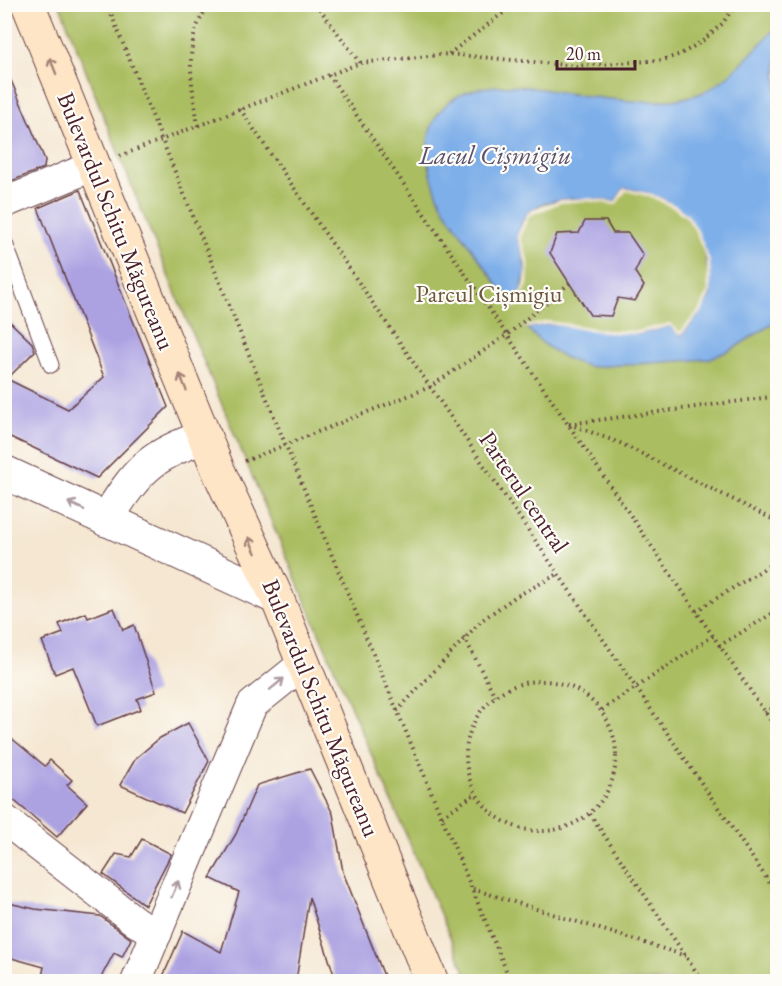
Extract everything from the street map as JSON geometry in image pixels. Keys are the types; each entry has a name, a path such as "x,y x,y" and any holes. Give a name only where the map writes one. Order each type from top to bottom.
{"main road":[{"name":"Bulevardul Schitu Măgureanu","path":"28,4 219,472 277,598 432,981"}],"street":[{"path":"4,203 93,166"},
{"path":"106,520 142,469 174,446 205,436"},
{"path":"4,472 277,598"},
{"path":"136,981 252,705 303,664"},
{"path":"4,819 136,922 157,933"}],"lane":[{"path":"4,241 51,365"}],"path":[{"path":"107,4 286,446 511,981"},
{"path":"198,126 190,69 191,45 197,26 210,4"},
{"path":"316,4 360,63"},
{"path":"503,13 504,4"},
{"path":"448,54 503,13 520,4"},
{"path":"93,166 360,63 448,54 576,66 663,60 681,54 701,42 722,24 736,4"},
{"path":"329,75 777,731"},
{"name":"Parterul central","path":"240,109 777,896"},
{"path":"219,472 430,387 507,335 570,283"},
{"path":"568,424 777,396"},
{"path":"568,424 620,443 777,522"},
{"path":"696,611 777,560"},
{"path":"397,711 464,637 498,608 558,574"},
{"path":"719,646 777,610"},
{"path":"602,711 713,636"},
{"path":"464,637 495,696"},
{"path":"537,681 560,683 581,692 602,711 611,727 617,750 615,774 606,796 590,814 572,825 550,832 528,831 507,824 489,811 475,794 467,774 468,742 480,712 495,696 515,686 537,681"},
{"path":"765,713 777,705"},
{"path":"442,816 475,794"},
{"path":"590,814 703,981"},
{"path":"472,889 686,956"}],"green space":[{"name":"Parcul Cișmigiu","path":"60,5 777,5 777,981 469,981 209,373"}],"water":[{"name":"Lacul Cișmigiu","path":"777,27 777,321 731,350 708,359 591,367 548,348 527,328 549,324 638,334 670,326 680,336 701,311 710,294 711,288 704,250 698,235 691,222 670,203 624,188 615,202 569,199 545,203 527,214 517,236 525,272 522,288 513,307 439,198 430,170 428,146 432,126 441,110 456,98 475,90 499,86 527,87 613,100 680,99 699,94 720,83"}],"pier":[{"path":"624,188 652,194 677,206 689,216 698,231 710,261 711,291 703,310 680,336 670,326 638,334 608,333 549,324 527,328 525,326 549,321 608,330 638,331 670,323 680,332 701,308 708,291 707,261 696,233 687,218 651,197 626,191 616,205 588,201 560,203 529,216 520,236 529,263 528,285 515,309 513,307 525,284 526,263 517,236 527,214 535,208 560,200 588,198 615,202"}],"building":[{"path":"4,64 45,160 44,168 4,184"},
{"path":"80,190 168,407 97,478 4,434 4,316 32,343 35,351 7,379 68,409 104,377 38,208"},
{"path":"585,221 606,221 613,233 628,233 643,255 635,272 644,286 635,301 618,298 611,316 590,315 550,253 557,234 579,233"},
{"path":"114,608 123,630 134,625 156,692 137,699 141,709 97,726 73,667 55,674 42,641 63,633 59,624 86,613 88,618"},
{"path":"188,723 209,761 182,813 120,785 136,758 160,738"},
{"path":"4,732 45,766 50,760 72,780 67,785 87,803 57,837 4,792"},
{"path":"310,769 333,814 343,872 386,981 336,981 309,897 296,981 161,981 183,931 221,952 239,892 210,878 236,834 257,785"},
{"path":"142,839 171,854 145,905 103,874 116,854 131,857"},
{"path":"4,902 35,909 100,916 131,939 122,957 114,953 99,981 41,981 44,967 4,956"}]}
